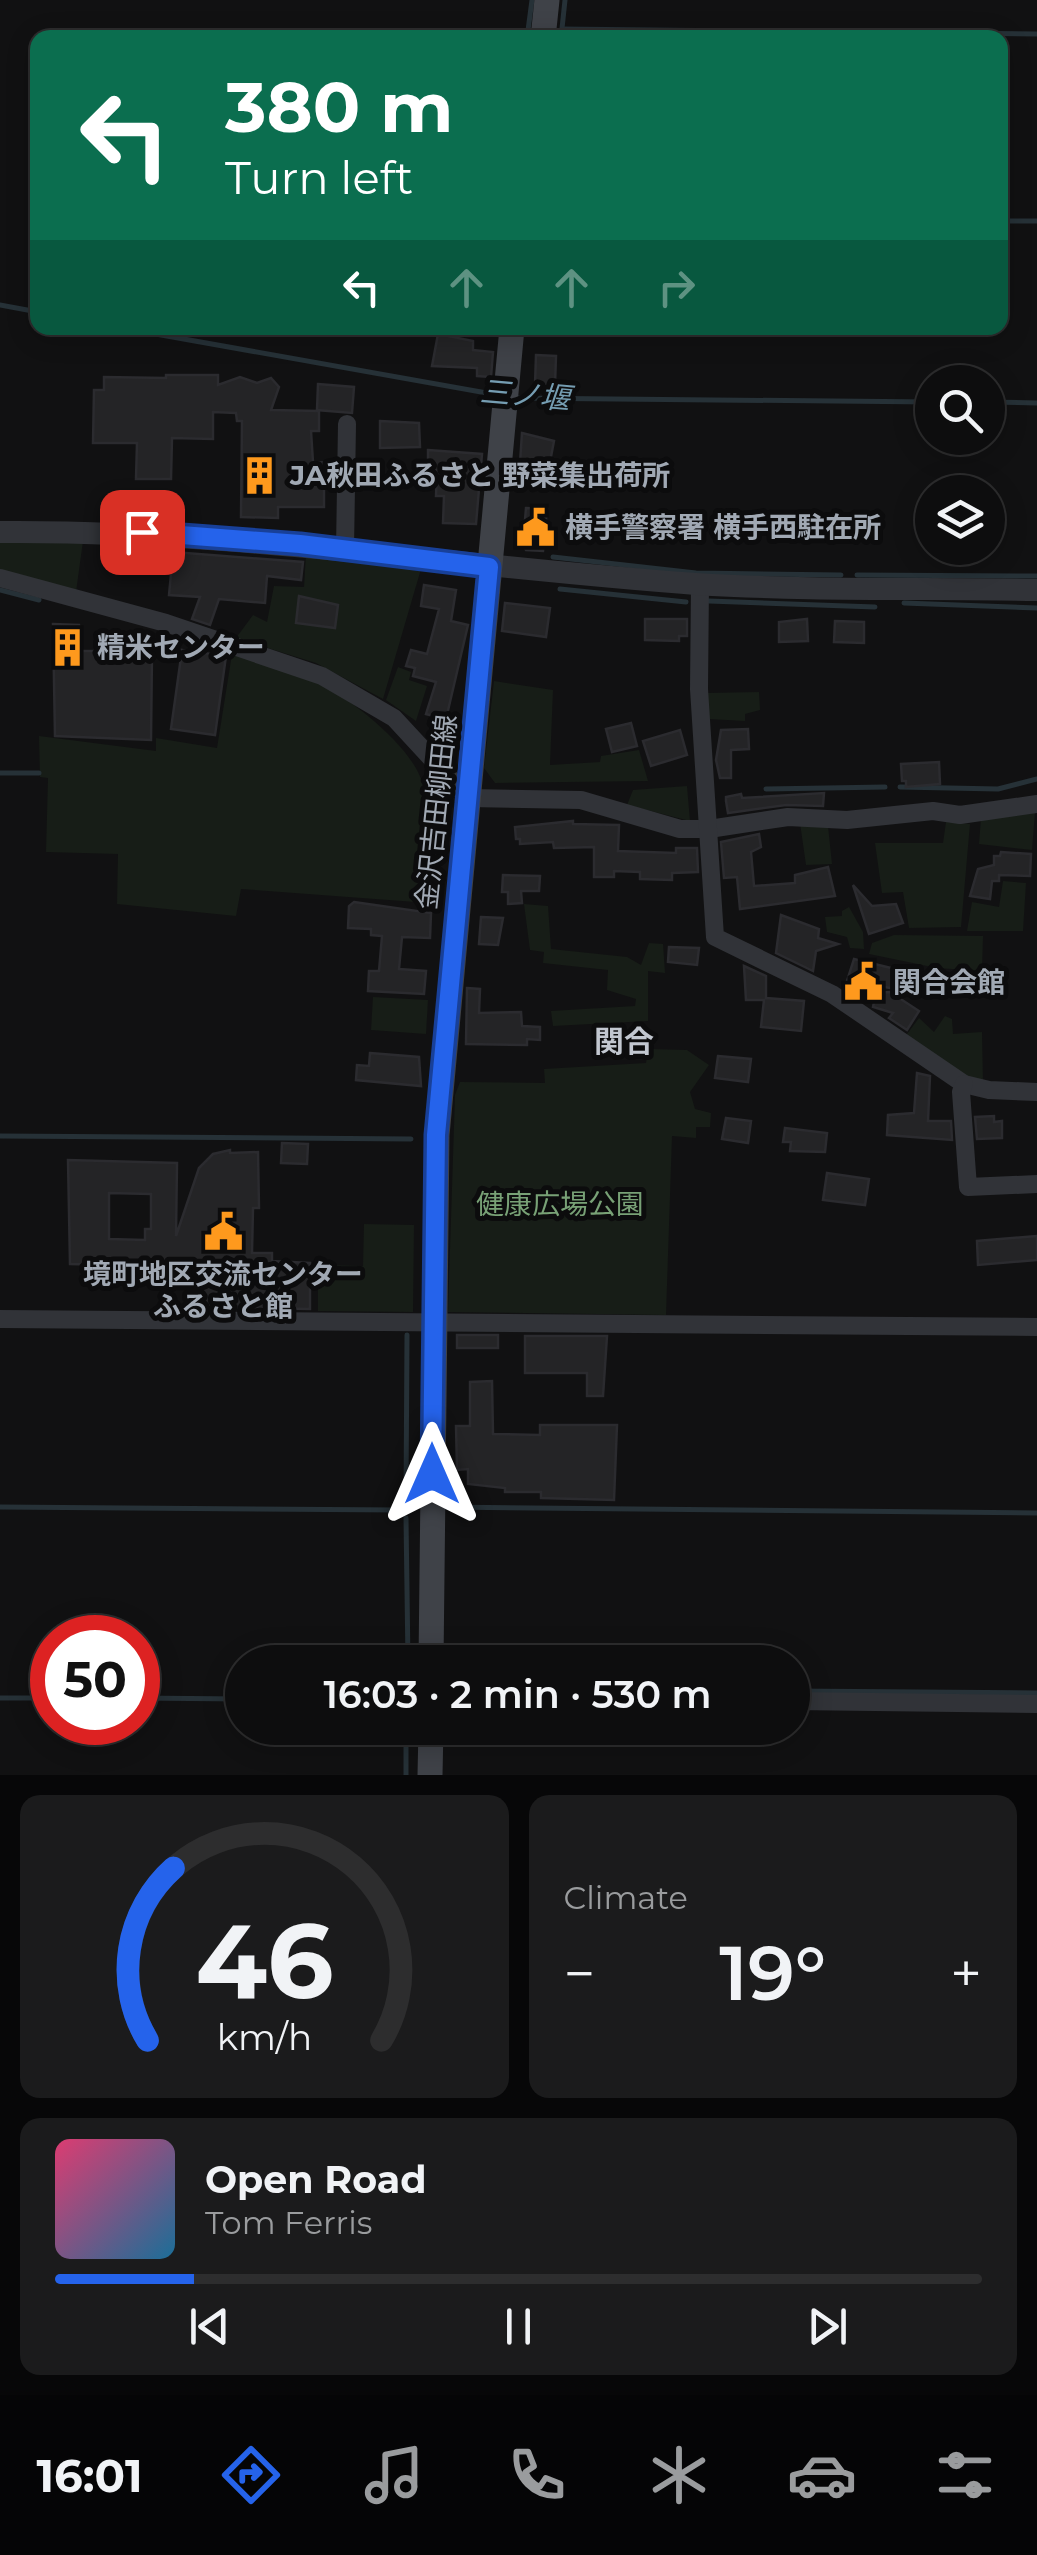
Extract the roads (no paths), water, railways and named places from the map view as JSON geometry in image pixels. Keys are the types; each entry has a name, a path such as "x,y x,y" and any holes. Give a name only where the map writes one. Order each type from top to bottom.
{"main road":[{"path":"544,30 548,0"},
{"name":"金沢吉田柳田線","path":"432,1645 436,1135 511,335"},
{"path":"430,1775 431,1745"}],"street":[{"path":"345,549 347,424"},
{"path":"0,532 179,534 489,567 700,584 1037,590"},
{"path":"0,578 184,628 322,676 394,718 468,798 581,800 680,830 788,817 847,820 933,811 960,815 1037,804"},
{"path":"700,584 699,689 715,938 832,994 964,1084 989,1090 1037,1092"},
{"path":"964,1084 963,1157 968,1187 1037,1184"},
{"path":"0,1319 1037,1327"},
{"path":"810,1701 1037,1704"}],"waterway":[{"path":"528,30 532,0"},
{"path":"562,30 565,0"},
{"path":"562,29 657,30"},
{"path":"1008,34 1037,34"},
{"path":"1008,221 1037,221"},
{"name":"三ノ堰","path":"0,305 30,311"},
{"name":"三ノ堰","path":"161,335 498,395"},
{"name":"三ノ堰","path":"514,398 915,402"},
{"name":"三ノ堰","path":"1005,402 1037,403"},
{"path":"553,557 696,573 841,575"},
{"path":"857,575 1037,576"},
{"path":"560,589 686,602"},
{"path":"0,590 39,600"},
{"path":"709,601 875,607"},
{"path":"904,603 1037,608"},
{"path":"0,773 39,773"},
{"path":"900,787 998,789 1037,779"},
{"path":"766,789 885,787"},
{"path":"0,1136 411,1139"},
{"path":"406,1498 407,1335"},
{"path":"0,1507 400,1510"},
{"path":"444,1507 1037,1513"},
{"path":"406,1518 408,1645"},
{"path":"810,1691 1037,1693"},
{"path":"0,1698 30,1698"},
{"path":"160,1698 225,1699"},
{"path":"406,1745 406,1775"}],"place":[{"name":"JA秋田ふるさと 野菜集出荷所","path":"260,475"},
{"name":"横手警察署 横手西駐在所","path":"535,527"},
{"name":"精米センター","path":"67,647"},
{"name":"関合会館","path":"863,982"},
{"name":"境町地区交流センター ふるさと館","path":"223,1231"}],"district":[{"name":"関合","path":"624,1041"}],"park label":[{"name":"健康広場公園","path":"560,1204"}]}
